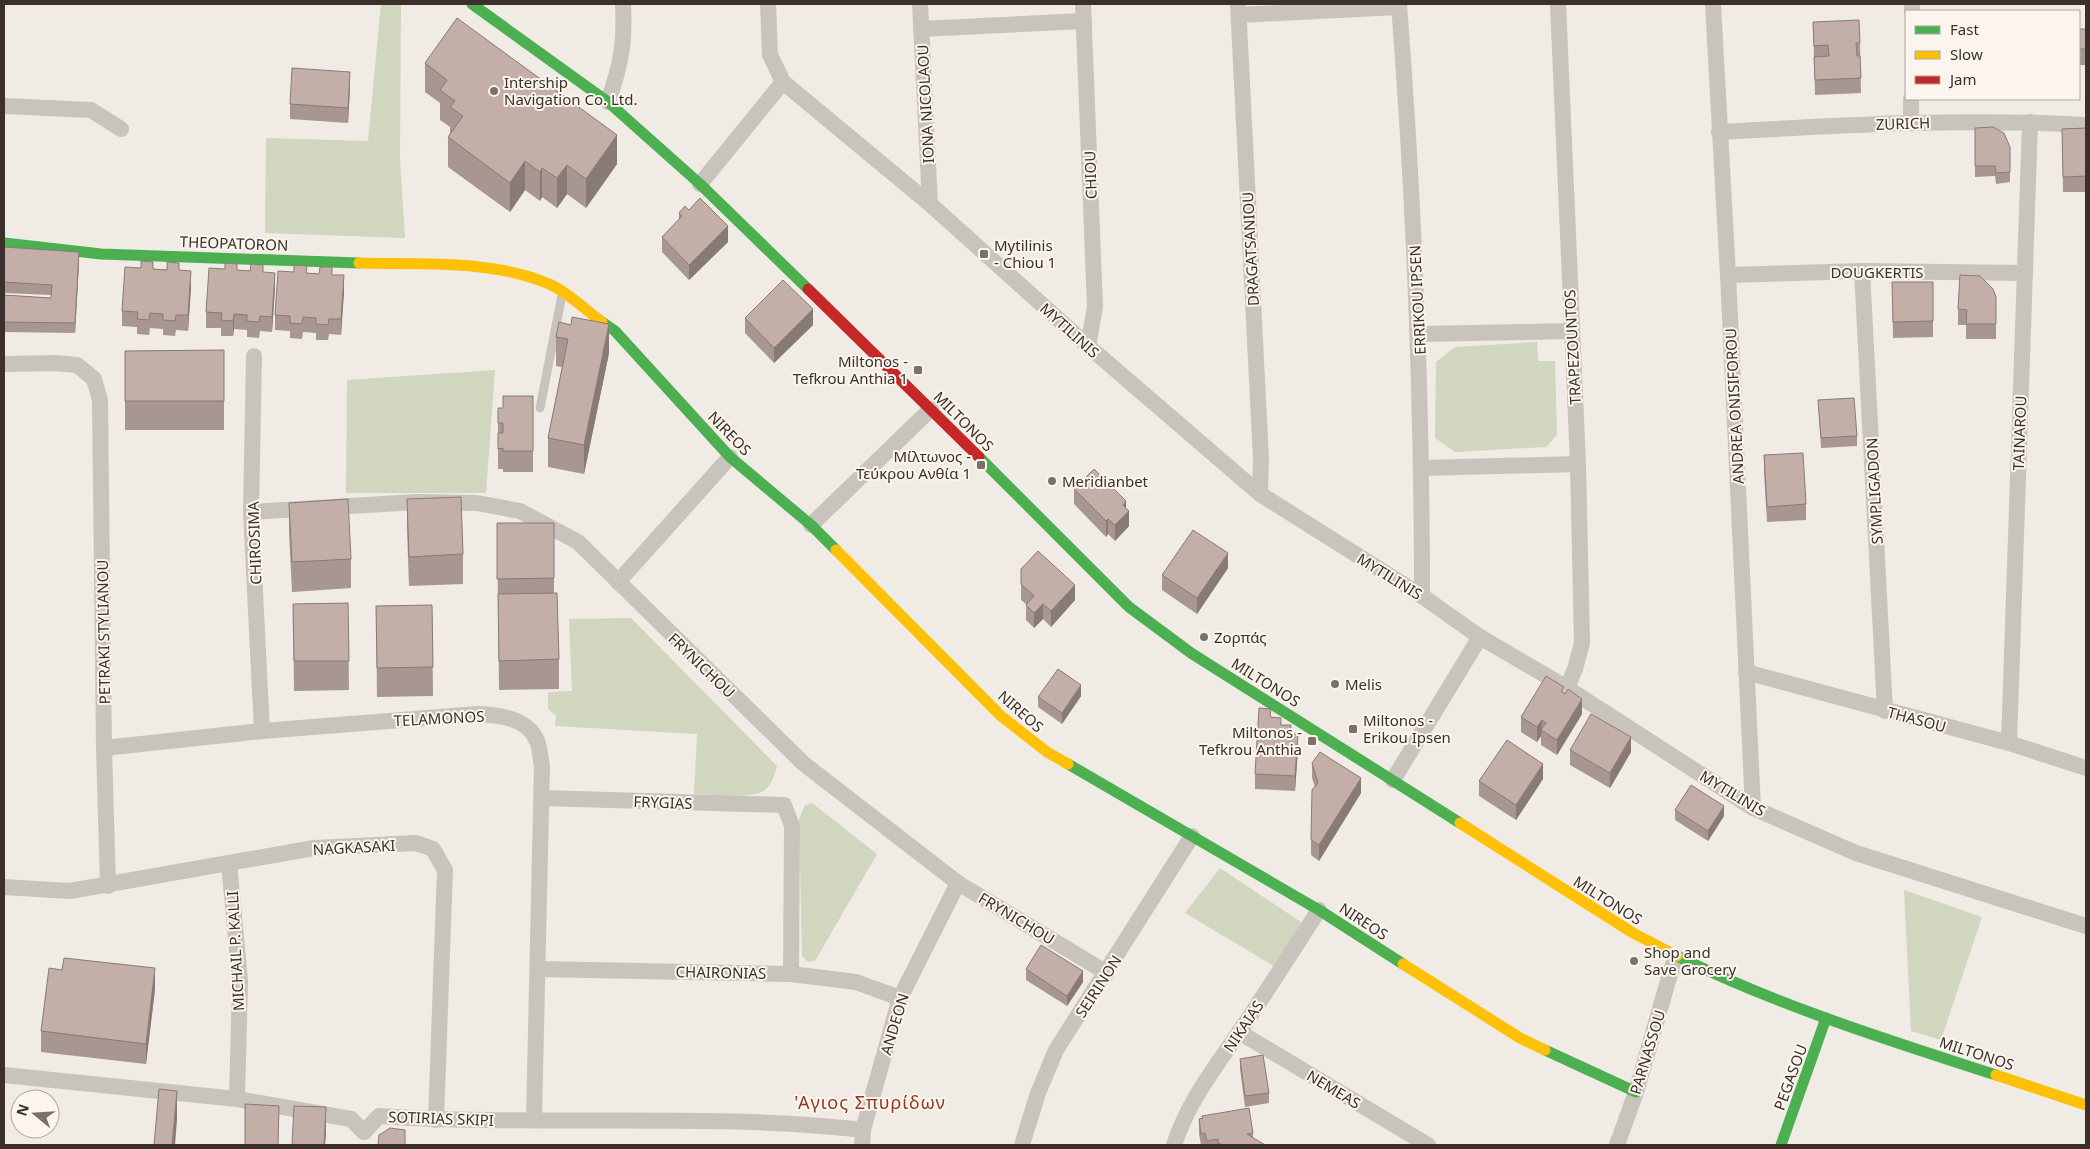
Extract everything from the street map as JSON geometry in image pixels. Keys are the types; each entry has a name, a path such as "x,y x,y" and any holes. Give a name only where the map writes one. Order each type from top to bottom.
{"street":[{"name":"MILTONOS","path":"472,4 608,102 700,184 931,409 1129,607 1191,653 1633,934 1675,957 1732,983 1826,1018 2086,1106"},
{"path":"608,102 619,70 624,37 623,4"},
{"path":"700,184 783,82 770,55 768,4"},
{"name":"IONA NICOLAOU","path":"920,4 930,204"},
{"name":"CHIOU","path":"1083,4 1095,307 1088,346"},
{"name":"TRAPEZOUNTOS","path":"1558,4 1578,464 1582,643 1575,669 1567,688"},
{"name":"ANDREA ONISIFOROU","path":"1712,4 1728,275 1753,808"},
{"path":"1238,9 1399,5"},
{"name":"ERRIKOU IPSEN","path":"1399,5 1419,334 1422,596"},
{"name":"DRAGATSANIOU","path":"1238,9 1261,459 1260,494"},
{"path":"921,29 1084,21"},
{"name":"MYTILINIS","path":"783,82 930,204 1088,346 1260,494 1422,596 1480,637 1567,688 1753,808 1856,853 2086,926"},
{"path":"1911,100 1911,122"},
{"path":"4,106 91,110 121,129"},
{"name":"ZURICH","path":"1719,132 1911,122 2030,122 2086,125"},
{"name":"TAINAROU","path":"2009,743 2030,122"},
{"name":"THEOPATORON","path":"4,243 101,254 464,264"},
{"name":"NIREOS","path":"464,264 550,284 615,330 730,457 811,525 1001,716 1047,752 1319,910 1520,1038 1636,1092"},
{"name":"DOUGKERTIS","path":"1728,275 1862,271 2025,272"},
{"name":"SYMPLIGADON","path":"1862,271 1885,711"},
{"path":"1419,334 1571,331"},
{"name":"CHIROSIMA","path":"254,356 252,512 262,731"},
{"name":"PETRAKI STYLIANOU","path":"4,364 55,363 77,366 94,379 100,400 104,748 108,886"},
{"path":"811,525 931,409"},
{"path":"618,582 730,457"},
{"path":"1422,468 1578,464"},
{"name":"FRYNICHOU","path":"252,512 417,502 477,503 520,511 578,542 804,764 958,883 1107,973"},
{"path":"1393,780 1480,637"},
{"name":"THASOU","path":"1746,672 2009,743 2086,768"},
{"name":"TELAMONOS","path":"104,748 262,731 478,714 501,716 522,724 537,740 542,765 534,1119"},
{"name":"FRYGIAS","path":"542,798 784,806 792,826 791,974"},
{"name":"SEIRINON","path":"1022,1145 1038,1092 1056,1050 1107,973 1192,836"},
{"name":"NAGKASAKI","path":"4,887 70,891 108,886 314,848 416,843 433,849 445,870 436,1120"},
{"name":"MICHAIL P. KALLI","path":"229,863 240,981 237,1099"},
{"name":"ANDEON","path":"863,1138 900,998 958,883"},
{"name":"NIKAIAS","path":"1174,1145 1182,1121 1201,1088 1319,910"},
{"name":"PARNASSOU","path":"1617,1145 1636,1092 1675,957"},
{"name":"CHAIRONIAS","path":"538,969 791,974 856,982 900,998"},
{"name":"PEGASOU","path":"1781,1145 1826,1018"},
{"name":"NEMEAS","path":"1239,1032 1428,1145"},
{"name":"SOTIRIAS SKIPI","path":"4,1075 237,1099 351,1119 363,1139 379,1116 436,1120 534,1119 810,1124 863,1138"}],"lane":[{"path":"540,408 563,293"}],"green space":[{"path":"381,4 401,4 400,157 405,238 265,233 266,138 368,141"},
{"path":"1537,342 1538,361 1555,361 1557,435 1546,447 1455,452 1435,438 1436,362 1455,347"},
{"path":"495,370 486,493 346,493 347,380"},
{"path":"631,618 777,766 771,782 765,790 752,795 742,796 694,794 697,734 555,726 556,716 548,709 548,692 572,691 569,619"},
{"path":"812,803 877,854 815,961 808,962 802,956 799,819 805,805"},
{"path":"1220,868 1301,922 1277,968 1185,913"},
{"path":"1904,890 1982,917 1941,1040 1911,1031"}],"building":[{"path":"457,18 617,135 586,179 567,165 557,178 542,168 540,172 525,161 510,183 448,137 463,116 450,107 455,101 440,90 447,80 425,63"},
{"path":"1859,20 1860,43 1856,43 1857,56 1860,56 1861,78 1815,80 1814,57 1829,56 1828,45 1814,46 1813,22"},
{"path":"2080,29 2086,29 2086,49 2080,49"},
{"path":"292,68 350,72 348,108 290,104"},
{"path":"1993,127 2004,133 2010,147 2010,172 1996,173 1995,166 1975,166 1975,128"},
{"path":"2086,128 2086,176 2063,177 2062,129"},
{"path":"700,198 728,226 689,265 662,237 682,216 679,213 685,206 689,210"},
{"path":"4,247 79,252 75,323 4,322 4,295 51,298 52,285 4,282"},
{"path":"141,261 153,262 153,269 167,270 167,262 179,263 179,270 191,271 188,315 176,315 175,321 163,320 163,314 150,313 149,320 137,319 138,312 122,311 125,267 141,268"},
{"path":"225,263 237,264 237,270 250,271 251,264 263,265 263,272 275,273 272,317 260,316 259,322 247,321 247,315 234,314 233,321 221,320 222,313 206,312 209,268 225,269"},
{"path":"294,265 307,266 306,273 319,274 320,267 332,267 332,275 344,275 341,319 329,319 328,325 316,324 316,318 303,317 302,324 290,323 290,316 275,315 278,271 294,272"},
{"path":"1960,275 1980,276 1993,289 1996,297 1996,324 1966,324 1967,310 1958,309"},
{"path":"783,280 813,309 774,348 745,318"},
{"path":"1892,282 1933,282 1933,321 1893,322"},
{"path":"572,317 609,324 584,445 548,438 568,339 556,337 559,322 571,325"},
{"path":"224,350 224,401 125,401 125,351"},
{"path":"503,396 533,396 533,451 503,451 503,448 498,449 498,433 503,433 503,423 498,423 498,408 503,408"},
{"path":"1854,398 1857,436 1821,438 1818,400"},
{"path":"1803,453 1806,504 1767,507 1764,455"},
{"path":"1094,469 1126,501 1123,505 1129,511 1115,525 1108,519 1106,521 1074,489"},
{"path":"461,497 463,554 409,557 407,499"},
{"path":"348,499 351,559 292,562 289,503"},
{"path":"497,523 554,523 554,578 497,579"},
{"path":"1193,530 1228,553 1197,598 1162,575"},
{"path":"1038,551 1075,585 1051,611 1043,604 1034,613 1026,605 1034,596 1021,584 1021,569"},
{"path":"557,593 559,659 499,661 498,594"},
{"path":"348,603 349,661 294,661 293,604"},
{"path":"432,605 433,667 377,668 376,606"},
{"path":"1058,669 1081,685 1062,713 1038,697"},
{"path":"1546,676 1564,687 1561,691 1565,694 1568,689 1582,699 1557,740 1541,730 1546,723 1542,720 1537,727 1521,717"},
{"path":"1259,708 1271,709 1270,717 1281,718 1281,725 1291,725 1290,734 1298,734 1295,776 1255,774"},
{"path":"1591,714 1631,737 1610,773 1570,750"},
{"path":"1507,740 1543,764 1516,805 1479,781"},
{"path":"1320,752 1361,778 1319,845 1311,840 1312,790 1318,783 1312,763"},
{"path":"1691,785 1724,806 1708,831 1675,810"},
{"path":"1041,945 1083,971 1067,996 1026,969"},
{"path":"64,958 155,968 146,1044 41,1031 49,968 62,970"},
{"path":"1263,1055 1269,1093 1245,1096 1240,1059"},
{"path":"159,1089 177,1091 172,1145 154,1145"},
{"path":"245,1104 279,1106 278,1145 245,1145"},
{"path":"294,1106 326,1107 324,1145 292,1145"},
{"path":"1249,1108 1253,1133 1247,1134 1265,1145 1223,1145 1218,1143 1218,1139 1207,1141 1205,1133 1201,1134 1199,1119 1203,1118 1202,1116"},
{"path":"390,1128 405,1130 405,1145 378,1145 379,1135"}],"traffic: fast":[{"path":"472,4 608,102 700,184 808,289"},
{"path":"4,243 101,254 359,263"},
{"path":"602,322 615,331 730,457 811,525 836,550"},
{"path":"979,457 1129,607 1191,653 1460,823"},
{"path":"1068,764 1319,910 1403,964"},
{"path":"1677,956 1755,991 1834,1021 1996,1075"},
{"path":"1781,1145 1826,1018"},
{"path":"1545,1050 1636,1092"}],"traffic: slow":[{"path":"359,263 456,265 504,270 527,276 555,287 602,322"},
{"path":"836,550 1001,716 1047,752 1068,764"},
{"path":"1460,823 1633,933 1677,956"},
{"path":"1403,964 1520,1038 1545,1050"},
{"path":"1996,1075 2086,1105"}],"traffic: jam":[{"path":"808,289 979,457"}],"place":[{"name":"Intership Navigation Co. Ltd.","path":"494,91"},
{"name":"Mytilinis - Chiou 1","path":"984,254"},
{"name":"Miltonos - Tefkrou Anthia 1","path":"918,370"},
{"name":"Μίλτωνος - Τεύκρου Ανθία 1","path":"981,465"},
{"name":"Meridianbet","path":"1052,481"},
{"name":"Ζορπάς","path":"1204,637"},
{"name":"Melis","path":"1335,684"},
{"name":"Miltonos - Erikou Ipsen","path":"1353,729"},
{"name":"Miltonos - Tefkrou Anthia","path":"1312,741"},
{"name":"Shop and Save Grocery","path":"1634,961"}],"district":[{"name":"'Αγιος Σπυρίδων","path":"870,1102"}]}
